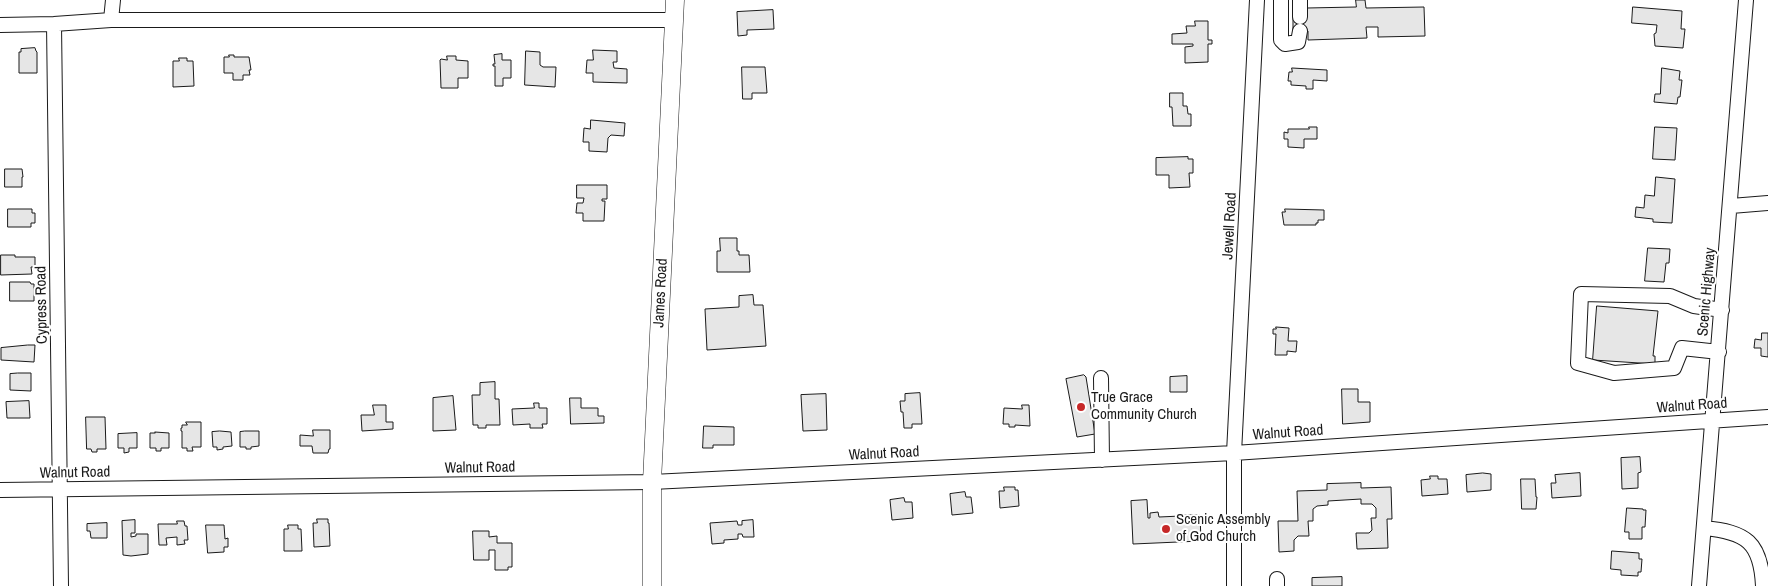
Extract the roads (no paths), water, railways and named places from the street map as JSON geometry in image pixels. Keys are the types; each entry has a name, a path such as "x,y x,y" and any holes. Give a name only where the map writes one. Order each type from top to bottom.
{"main road":[{"name":"James Road","path":"652,586 652,482 675,0"}],"street":[{"path":"112,20 113,0"},
{"name":"Jewell Road","path":"1234,586 1234,453 1257,0"},
{"path":"1281,0 1281,40 1285,44 1298,42 1300,32"},
{"path":"1300,0 1300,17"},
{"name":"Scenic Highway","path":"1699,586 1714,421 1746,0"},
{"path":"0,25 112,20 674,20"},
{"name":"Cypress Road","path":"54,24 60,586"},
{"path":"1730,206 1768,203"},
{"path":"1719,352 1682,348 1674,368 1614,373 1578,363 1581,294 1670,296 1694,306 1722,310"},
{"path":"1101,378 1102,460"},
{"name":"Walnut Road","path":"0,490 652,482 1234,453 1768,417"},
{"path":"1704,528 1727,531 1745,538 1759,558 1763,586"}],"place":[{"name":"True Grace Community Church","path":"1081,407"},
{"name":"Scenic Assembly of God Church","path":"1166,529"}]}
